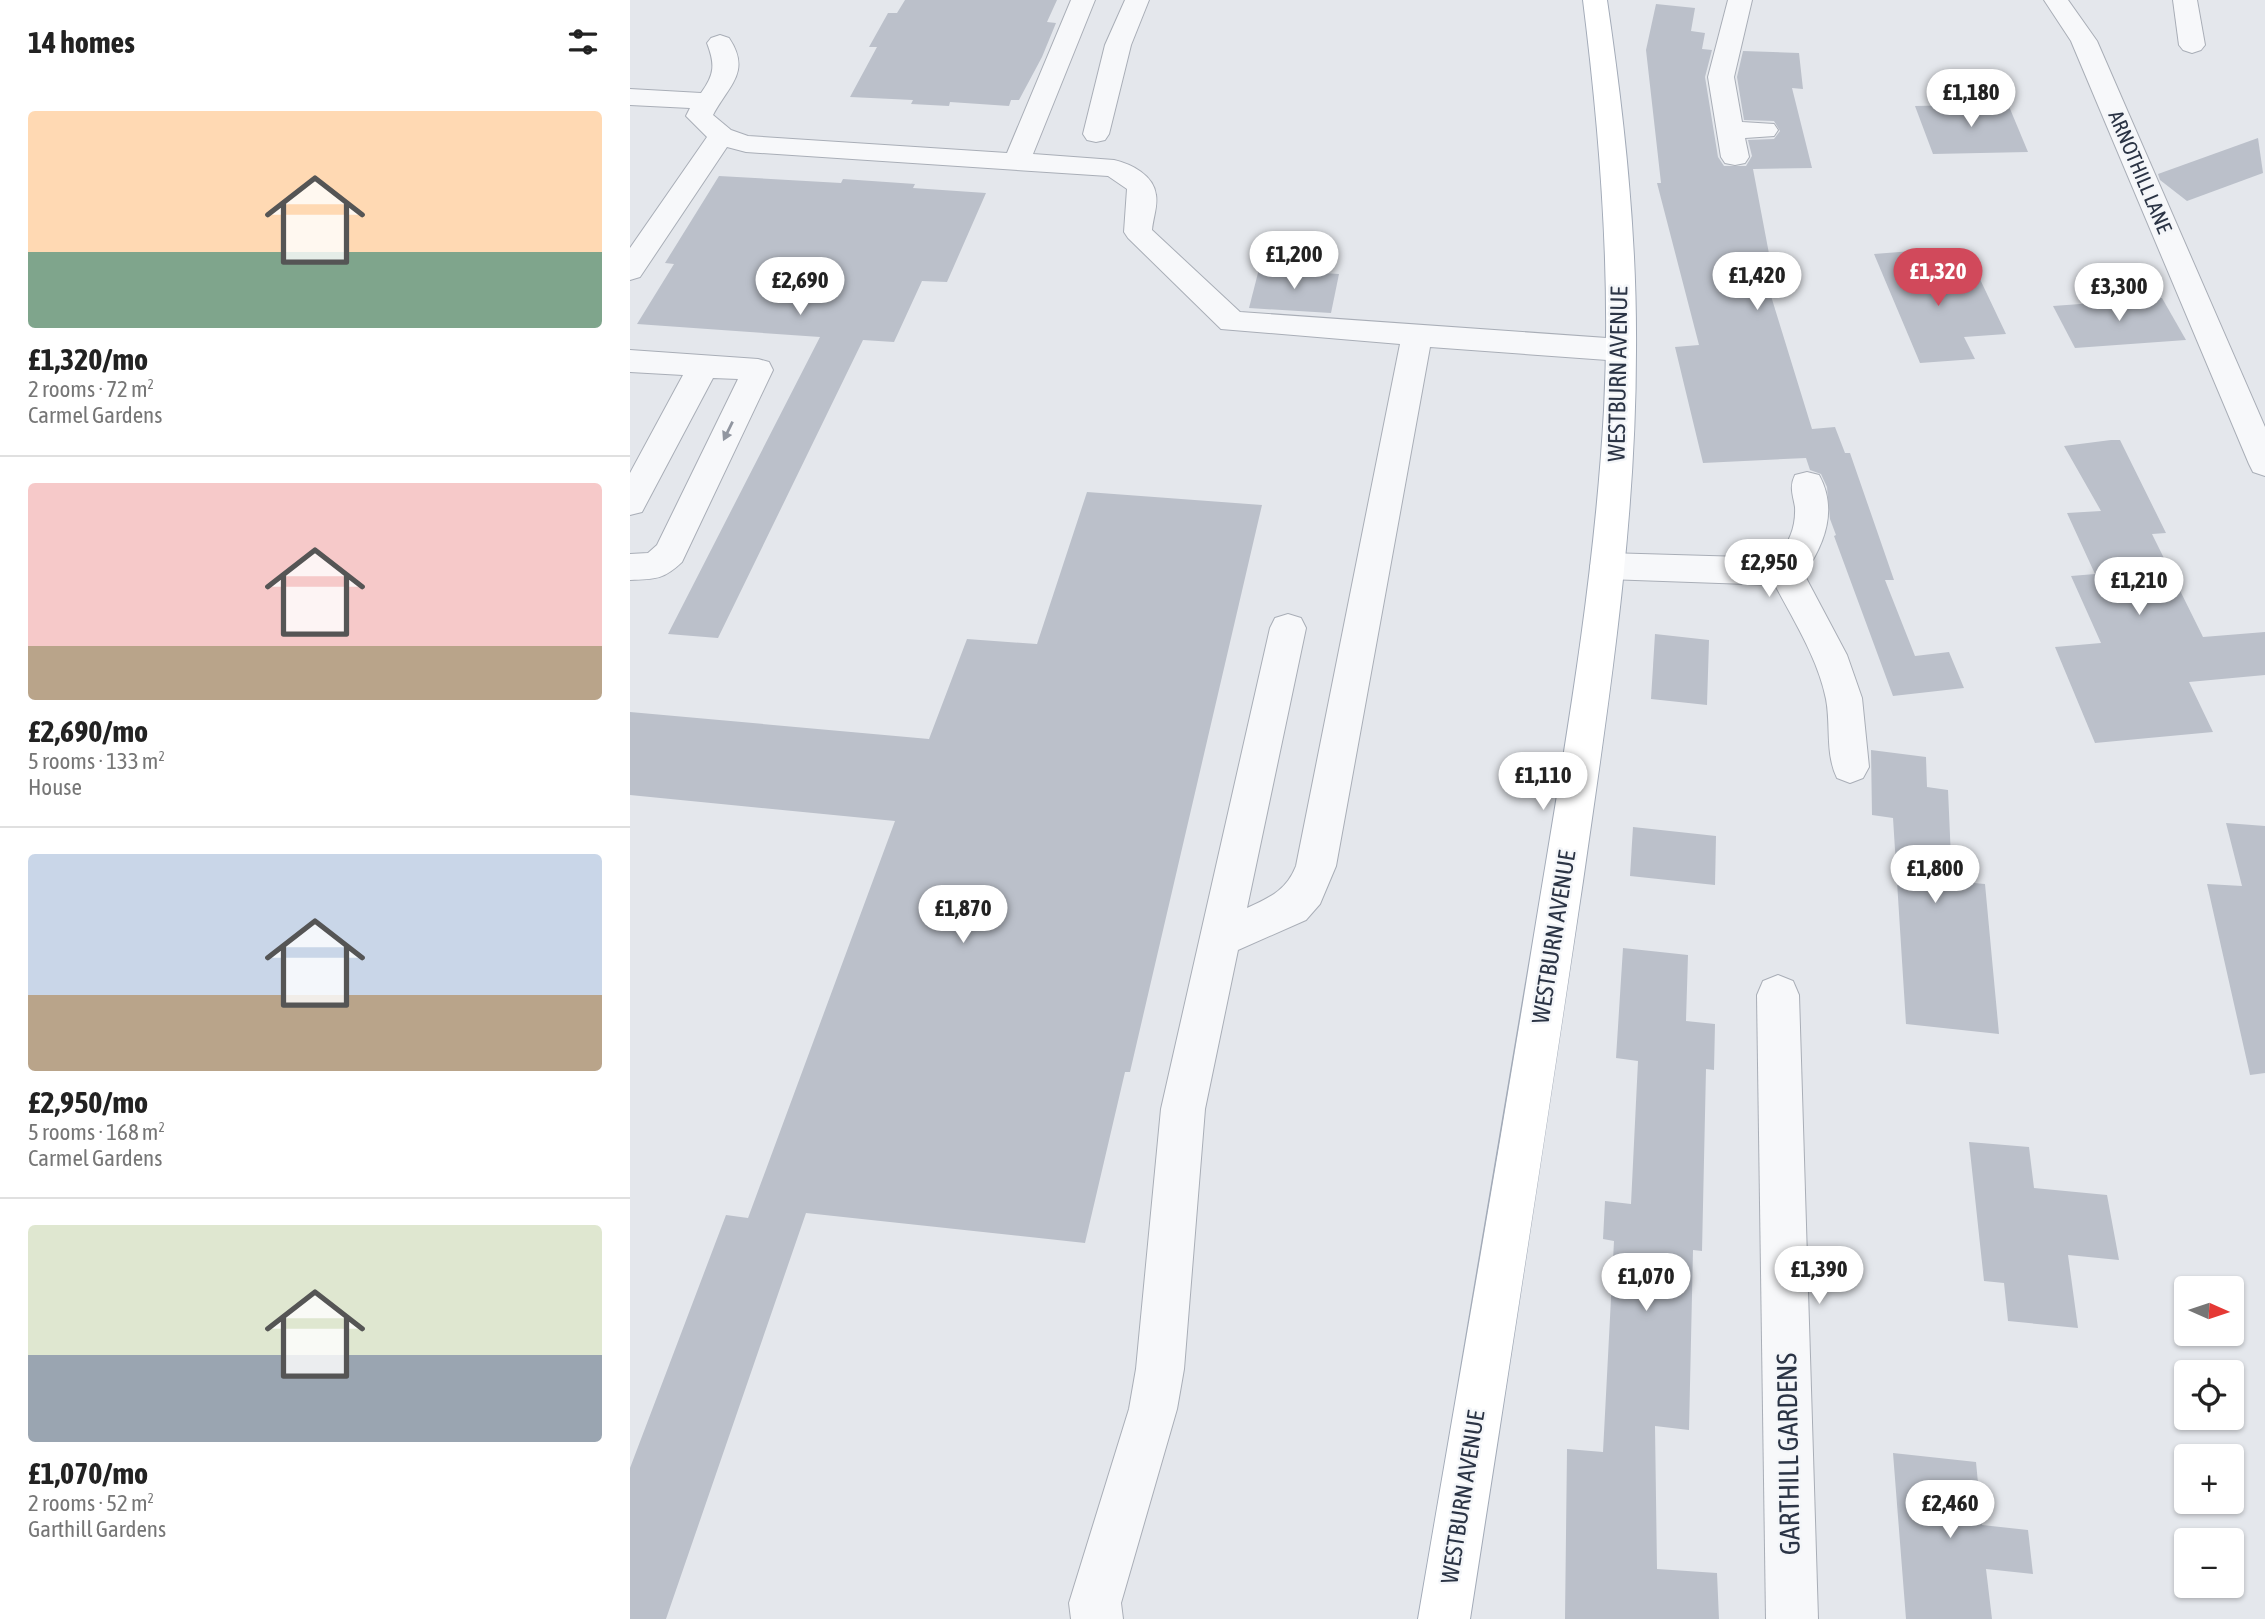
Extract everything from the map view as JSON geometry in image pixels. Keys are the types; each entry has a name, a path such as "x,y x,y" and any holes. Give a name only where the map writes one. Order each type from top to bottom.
{"main road":[{"name":"WESTBURN AVENUE","path":"1444,1619 1553,944 1601,623 1617,464 1621,350 1620,240 1595,0"}],"street":[{"path":"1016,163 1083,0"},
{"path":"1096,134 1118,44 1137,0"},
{"path":"1735,157 1721,77 1740,0"},
{"name":"ARNOTHILL LANE","path":"2056,0 2084,41 2265,464"},
{"path":"2185,0 2192,45"},
{"path":"720,43 727,65 722,80 706,101 699,116 721,136 746,145 1114,169 1133,178 1140,185 1144,201 1139,232 1232,323 1621,350"},
{"path":"1065,43 1118,44"},
{"path":"630,97 706,101"},
{"path":"1730,130 1765,130"},
{"path":"630,270 721,136"},
{"path":"1222,938 1292,907 1307,891 1315,866 1417,337"},
{"path":"630,361 758,370 670,553 656,566 630,568"},
{"path":"630,503 704,366"},
{"path":"1786,572 1805,547 1809,536 1814,510 1807,484"},
{"path":"1606,566 1786,572"},
{"path":"1786,572 1829,654 1844,698 1850,767"},
{"path":"1097,1619 1095,1604 1153,1409 1160,1369 1179,1136 1288,628"},
{"name":"GARTHILL GARDENS","path":"1778,995 1792,1619"}],"building":[{"path":"905,0 1057,0 1047,22 1056,23 1042,57 1019,100 1011,100 1009,106 950,102 949,106 911,104 913,100 850,97 877,47 869,47 888,13 897,13"},
{"path":"1656,4 1695,8 1691,31 1705,33 1702,49 1712,50 1705,77 1718,157 1724,166 1746,166 1752,156 1748,140 1774,139 1780,131 1774,121 1744,120 1737,77 1743,51 1799,53 1803,89 1792,88 1812,168 1753,169 1777,296 1771,296 1812,429 1835,427 1845,453 1850,453 1894,580 1885,580 1915,656 1949,652 1964,688 1893,696 1834,536 1836,535 1830,519 1827,487 1821,474 1810,470 1806,458 1703,463 1675,347 1699,345 1657,183 1661,183 1646,50"},
{"path":"2008,104 2028,152 1933,154 1915,106"},
{"path":"2258,138 2263,173 2187,201 2160,180 2158,174"},
{"path":"719,176 841,183 843,179 915,184 913,188 986,193 947,282 922,281 894,342 863,340 718,638 668,634 820,337 637,324 674,264 665,263"},
{"path":"1912,251 1920,268 1934,267 1938,278 1978,275 2006,334 1964,337 1975,359 1920,363 1874,254"},
{"path":"1259,269 1339,274 1331,313 1249,308"},
{"path":"2162,298 2186,340 2075,348 2053,306"},
{"path":"2120,440 2166,533 2152,534 2203,637 2265,632 2265,675 2189,682 2213,732 2095,743 2055,647 2101,643 2071,576 2095,574 2067,513 2101,511 2064,446"},
{"path":"1087,492 1262,505 1130,1072 1125,1072 1085,1243 806,1213 666,1619 630,1619 630,1468 726,1215 748,1218 895,821 630,795 630,712 929,739 967,639 1037,644"},
{"path":"1655,634 1709,640 1707,705 1651,699"},
{"path":"1871,750 1926,757 1927,787 1948,790 1952,881 1985,884 1999,1034 1906,1024 1893,818 1872,815"},
{"path":"2226,823 2265,826 2265,1073 2250,1075 2207,884 2242,886"},
{"path":"1633,827 1716,836 1715,885 1630,876"},
{"path":"1623,948 1688,955 1686,1021 1715,1024 1714,1070 1706,1069 1702,1251 1693,1250 1689,1430 1655,1426 1657,1569 1717,1573 1719,1619 1565,1619 1567,1449 1603,1452 1614,1241 1603,1239 1605,1201 1631,1204 1638,1061 1616,1058"},
{"path":"1969,1142 2029,1147 2034,1188 2107,1195 2119,1260 2068,1255 2078,1328 2008,1321 2004,1283 1984,1281"},
{"path":"1893,1453 1976,1462 1982,1525 2028,1530 2033,1574 1986,1569 1992,1619 1906,1619"}]}
